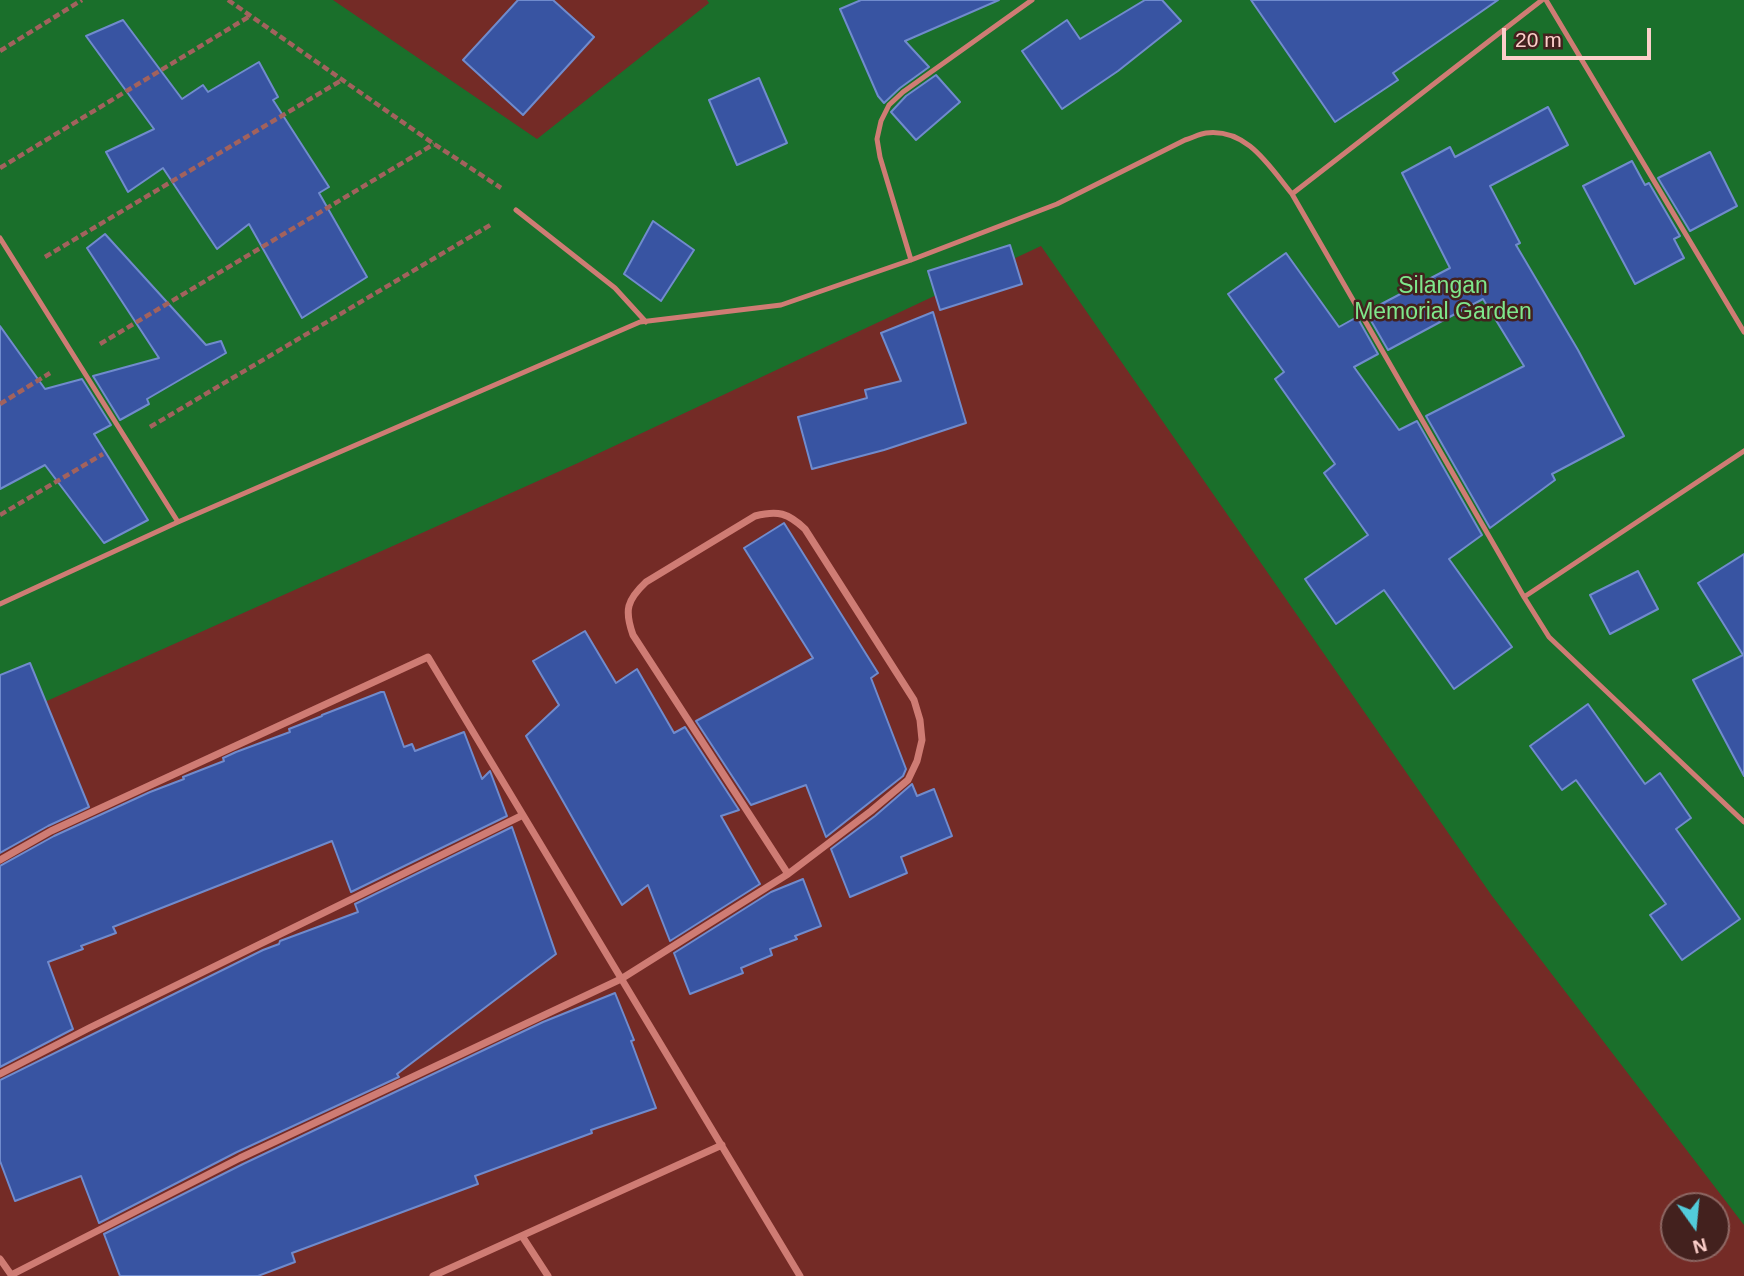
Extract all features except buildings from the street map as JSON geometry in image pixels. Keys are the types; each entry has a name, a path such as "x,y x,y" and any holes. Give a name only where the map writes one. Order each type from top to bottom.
{"street":[{"path":"0,1259 12,1276 240,1158 621,979 788,874 908,780 918,761 922,740 914,700 805,529 795,519 782,513 769,513 755,516 646,582 634,593 628,606 628,621 633,635 788,874"},
{"path":"0,860 51,831 428,657 800,1276"},
{"path":"0,1074 523,815"},
{"path":"433,1276 722,1145"},
{"path":"522,1236 548,1276"}],"lane":[{"path":"911,260 880,157 877,139 881,121 889,105 903,92 1032,0"},
{"path":"1292,194 1544,0 1744,332"},
{"path":"0,604 178,522 628,328 646,322 781,305 911,260 1057,204 1185,140 1205,133 1225,133 1245,141 1292,194 1549,637 1744,822"},
{"path":"516,210 615,288 646,322"},
{"path":"0,238 178,522"},
{"path":"1524,597 1744,451"}],"path":[{"path":"0,51 82,0"},
{"path":"0,516 525,204 228,0"},
{"path":"0,168 250,16"},
{"path":"21,271 342,80"},
{"path":"0,404 434,144"}],"green space":[{"name":"Silangan Memorial Garden","path":"0,0 333,0 537,139 709,3 707,0 1744,0 1744,1225 1730,1207 1730,1192 1719,1192 1492,896 1041,246 578,463 0,722"}]}
